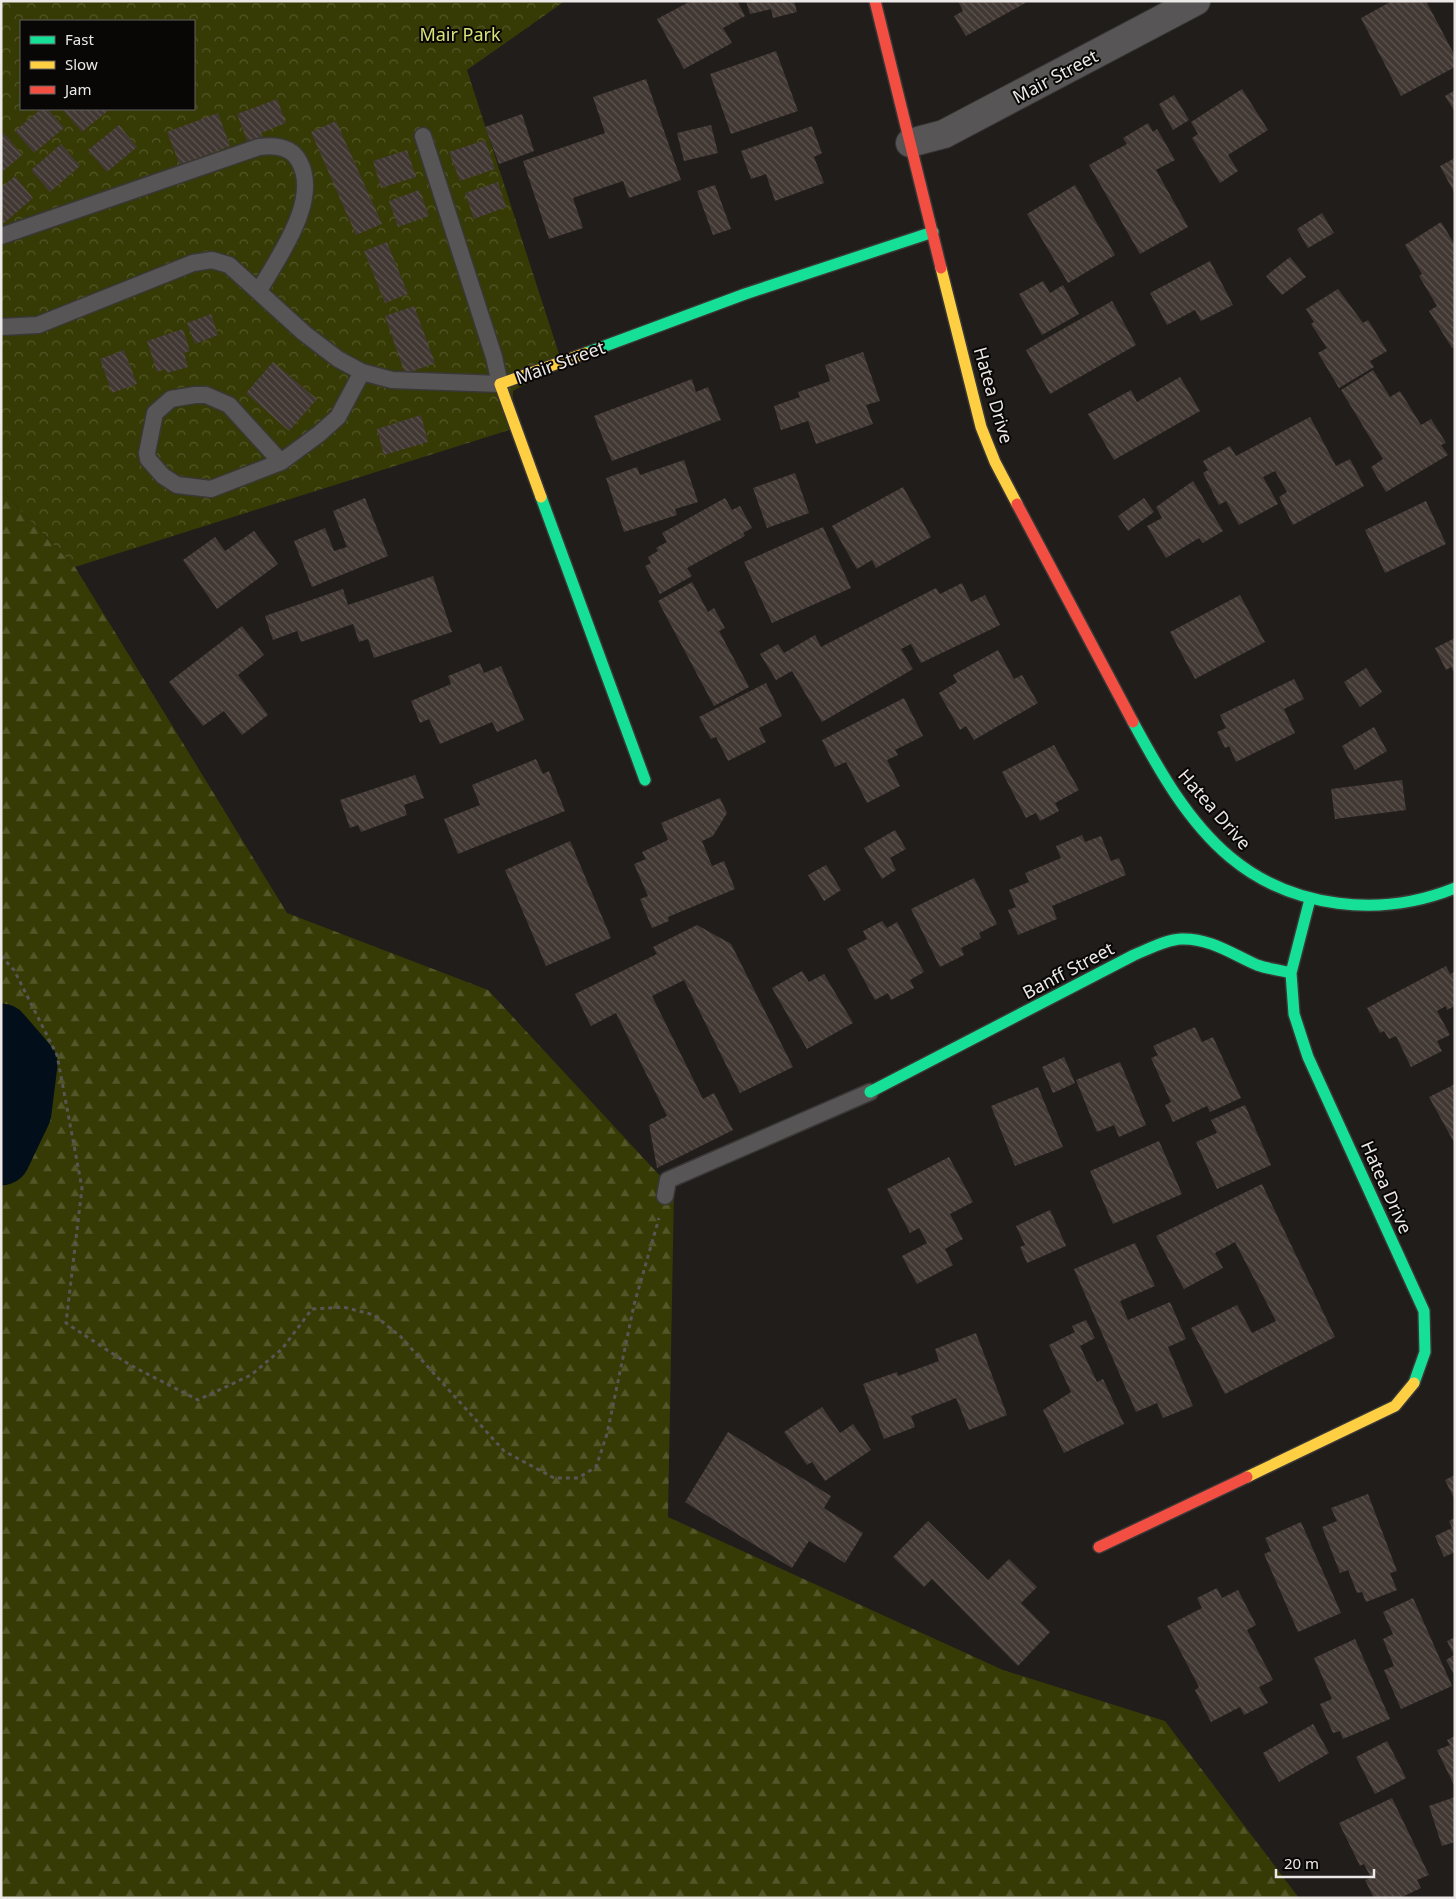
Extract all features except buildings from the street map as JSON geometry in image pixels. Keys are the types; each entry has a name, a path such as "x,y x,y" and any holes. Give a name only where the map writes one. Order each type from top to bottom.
{"street":[{"name":"Hatea Drive","path":"875,1 981,427 995,462 1154,761 1175,793 1229,857 1271,883 1310,899 1291,973 1294,1014 1308,1057 1424,1311 1427,1332 1426,1356 1410,1392 1395,1406 1100,1547"},
{"name":"Mair Street","path":"910,142 944,134 1196,1"},
{"name":"Mair Street","path":"645,780 500,384 745,294 901,241 934,232"},
{"path":"1310,899 1351,904 1386,904 1425,899 1455,888"},
{"name":"Banff Street","path":"870,1092 1134,955 1164,943 1180,939 1211,942 1258,965 1291,973"}],"lane":[{"path":"1,327 38,326 203,261 220,261 229,265 304,333 338,359 362,372 392,380 500,384 494,357 423,136"},
{"path":"1,236 259,147 284,148 298,157 302,165 305,185 304,198 295,225 259,291"},
{"path":"282,462 229,405 206,395 195,394 171,399 155,413 147,453 148,459 163,476 177,485 211,489 282,462 320,434 338,417 362,372"},
{"path":"665,1196 668,1180 870,1092"}],"path":[{"path":"1,956 14,970 57,1055 82,1188 66,1323 130,1365 198,1400 251,1375 282,1349 312,1309 343,1306 374,1315 400,1336 504,1451 554,1478 578,1478 596,1467 607,1434 634,1305 665,1196"}],"green space":[{"name":"Mair Park","path":"1,1 565,1 467,70 562,363 513,391 512,429 75,567 1,490"},
{"path":"1,490 75,567 287,913 488,990 674,1191 668,1517 1003,1670 1165,1721 1299,1898 1,1898"}],"waterway":[{"path":"1,1033 28,1064 22,1112 1,1156"}],"traffic: fast":[{"path":"586,353 745,294 933,232"},
{"path":"541,497 645,780"},
{"path":"1133,722 1164,777 1201,828 1230,857 1254,874 1281,888 1309,898 1338,903 1368,905 1397,903 1427,897 1455,888"},
{"path":"1310,899 1291,973 1294,1014 1308,1057 1424,1311 1425,1352 1414,1383"},
{"path":"870,1092 1134,955 1169,941 1181,939 1202,941 1265,968 1291,973"}],"traffic: slow":[{"path":"941,268 981,427 995,462 1017,504"},
{"path":"541,497 500,384 586,353"},
{"path":"1247,1477 1395,1406 1414,1383"}],"traffic: jam":[{"path":"875,1 941,268"},
{"path":"1017,504 1133,722"},
{"path":"1099,1547 1247,1477"}]}
